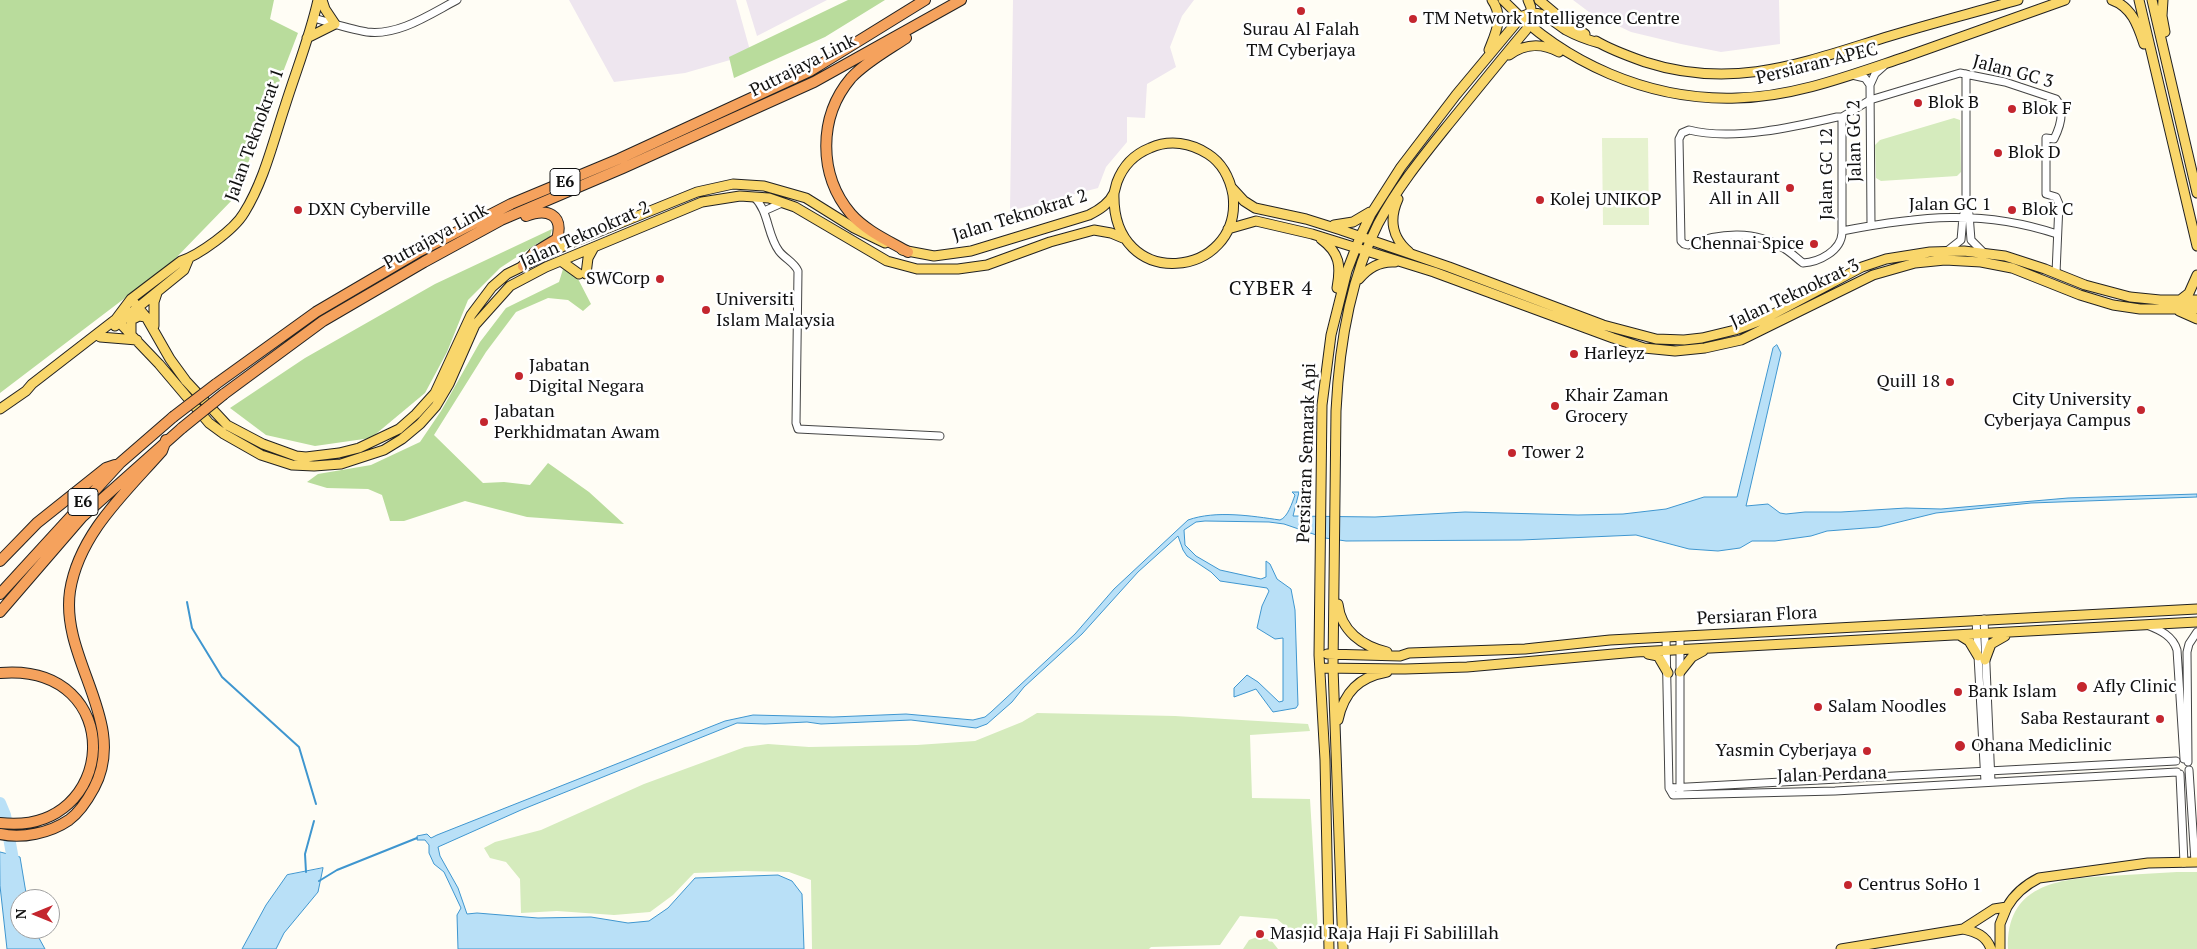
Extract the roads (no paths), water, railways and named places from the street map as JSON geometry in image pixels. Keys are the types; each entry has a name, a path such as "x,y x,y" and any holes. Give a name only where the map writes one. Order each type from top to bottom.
{"highway":[{"name":"Putrajaya Link","path":"0,594 120,463 172,417 316,312 420,250 511,204 619,159 810,71 925,0"},
{"name":"Putrajaya Link","path":"0,612 82,517 166,440 224,394 323,321 490,226 814,82 959,2"},
{"path":"908,252 862,224 842,201 834,186 826,155 828,124 841,92 853,77 867,64 959,2"},
{"path":"490,226 503,225 544,211 555,217 559,233 557,239 534,253 523,266"},
{"path":"0,834 24,836 42,833 59,827 81,810 98,780 105,751 104,734 101,718 74,640 70,619 70,592 84,547 96,527 162,451 166,440"},
{"path":"0,561 36,523 69,496 106,468 120,463"},
{"path":"0,673 15,672 46,677 71,694 82,706 90,721 94,752 87,778 72,801 53,815 26,824 0,823"}],"main road":[{"name":"Jalan Teknokrat 1","path":"26,391 34,389 100,337 117,321 132,299 180,261 189,258 232,227 244,215 260,180 320,0"},
{"path":"307,38 335,24 320,0"},
{"path":"1485,60 1498,26 1499,16 1492,0"},
{"name":"Persiaran APEC","path":"1503,0 1529,24 1581,60 1617,78 1674,93 1718,98 1770,95 1850,75 2065,0"},
{"path":"1528,0 1532,13 1529,24"},
{"name":"Persiaran APEC","path":"1539,0 1564,21 1599,43 1628,56 1678,70 1714,74 1759,72 1813,61 1889,36 2018,0"},
{"path":"2112,0 2127,9 2137,24 2160,92"},
{"path":"2139,0 2197,246"},
{"path":"2152,0 2197,193"},
{"path":"2163,0 2163,22 2177,110"},
{"path":"1521,17 1532,13 1546,16 1574,34 1599,43"},
{"name":"Persiaran Semarak Api","path":"1329,949 1325,760 1320,668 1320,547 1323,382 1334,318 1355,248 1374,208 1407,159 1521,17"},
{"name":"Persiaran Semarak Api","path":"1343,949 1333,654 1338,374 1344,330 1356,283 1367,251 1389,205 1413,170 1529,24"},
{"path":"1499,62 1515,50 1532,45 1542,45 1581,60"},
{"path":"1232,188 1234,204 1228,229 1220,242 1208,253 1194,261 1179,264 1163,264 1148,259 1134,250 1124,238 1117,225 1113,211 1114,193 1123,170 1132,160 1142,152 1165,144 1189,145 1211,157 1220,166 1232,188 1244,202 1255,208 1322,224 1360,236"},
{"path":"1412,255 1398,240 1392,218 1396,204 1413,170"},
{"name":"Jalan Teknokrat 2","path":"132,299 137,308 146,316 170,359 186,381 216,414 236,431 296,456 339,453 358,448 399,429 427,404 435,394 471,315 492,287 507,274 566,245 697,192 733,184 764,186 806,198 879,241 908,252 934,256 971,251 1089,215 1104,207 1114,193"},
{"name":"Jalan Teknokrat 2","path":"117,321 134,336 209,423 233,440 261,455 292,465 341,464 384,450 420,424 436,406 449,384 475,325 490,306 510,286 561,261 702,202 740,196 769,198 795,207 887,261 917,269 950,269 987,265 1050,242 1094,230 1124,238"},
{"path":"1322,224 1337,225 1353,222 1374,208"},
{"path":"1228,229 1256,221 1317,235 1355,248"},
{"path":"1317,235 1331,247 1340,264 1334,318"},
{"name":"Jalan Teknokrat 3","path":"1360,236 1494,283 1604,325 1642,336 1684,340 1720,335 1762,320 1871,264 1915,253 1947,251 1984,252 2022,261 2085,285 2130,297 2197,300"},
{"path":"561,261 582,274 594,247"},
{"name":"Jalan Teknokrat 3","path":"1355,248 1484,290 1599,334 1644,348 1675,351 1705,348 1741,340 1873,275 1915,263 1945,260 1981,262 2012,268 2113,305 2140,309 2197,308"},
{"name":"Jalan Teknokrat 1","path":"0,409 158,292 184,270 189,258"},
{"path":"1356,283 1364,273 1375,266 1389,261 1405,263"},
{"path":"2179,300 2189,294 2197,274"},
{"path":"155,333 153,309 158,292"},
{"path":"2173,309 2197,319"},
{"path":"100,337 134,336 131,320 135,317 146,316"},
{"path":"1335,576 1340,615 1352,634 1372,648 1391,653 1409,653"},
{"name":"Persiaran Flora","path":"1320,654 1400,656 1409,653 1525,650 1610,640 2197,608"},
{"name":"Persiaran Flora","path":"1320,668 1405,669 1517,664 1636,652 1706,650 2197,622"},
{"path":"1960,636 1969,641 1982,658 1991,644 2000,637 2012,633"},
{"path":"1680,672 1692,657 1706,650"},
{"path":"1636,652 1658,656 1668,673"},
{"path":"1335,747 1340,709 1353,688 1367,677 1405,669"},
{"path":"2000,949 2000,924 2007,907 2017,892 2029,882 2039,878 2148,863 2196,862"},
{"path":"1841,949 1963,929 1994,909 2007,907"},
{"path":"1963,929 1981,934 1986,938 1991,949"}],"street":[{"path":"314,18 368,32 397,30 457,0"},
{"name":"Jalan GC 2","path":"1871,225 1869,84 1875,74 1888,63"},
{"name":"Jalan GC 3","path":"1842,117 1870,100 1954,74 1966,74 2005,82 2056,99 2060,104 2059,128 2054,139 2046,138 2046,194 2054,196 2058,201 2057,234"},
{"path":"1947,251 1961,240 1966,207 1966,74"},
{"name":"Jalan GC 2","path":"1850,75 1863,78 1869,84"},
{"path":"1842,117 1836,116 1790,128 1761,132 1734,133 1689,130 1682,133 1679,139 1681,236 1684,244 1722,236 1757,236 1783,247 1803,263 1808,263 1830,253 1838,247 1841,243 1842,231"},
{"name":"Jalan GC 12","path":"1842,117 1842,231"},
{"path":"754,197 764,211 779,251 795,264 798,271 796,423 798,429 940,436"},
{"path":"764,211 782,203"},
{"path":"1966,207 1971,217 1971,240 1984,252"},
{"name":"Jalan GC 1","path":"1842,231 1908,219 1971,217 2027,224 2057,234"},
{"path":"2056,273 2057,234"},
{"path":"1980,620 1988,782"},
{"path":"2147,625 2165,634 2173,642 2177,650 2183,761 2189,770 2196,862"},
{"path":"2183,761 2187,652 2189,644 2197,632"},
{"path":"1666,638 1669,788 1673,795 1680,795 1680,637"},
{"path":"2183,761 2174,766 2178,773 2184,863"},
{"name":"Jalan Perdana","path":"1669,788 2183,761"},
{"path":"2108,764 2109,775"},
{"path":"2086,766 2086,776"},
{"path":"2045,768 2046,779"},
{"name":"Jalan Perdana","path":"1680,795 1835,791 2086,776 2185,774 2189,770"}],"water":[{"path":"1777,345 1781,353 1746,506 1768,504 1780,513 1786,514 1906,508 1941,509 2068,498 2197,494 2197,497 2031,503 1936,513 1879,527 1827,531 1811,536 1775,541 1752,541 1740,548 1718,551 1689,549 1636,535 1521,540 1346,541 1325,538 1284,524 1269,522 1196,522 1184,530 1185,545 1196,556 1220,570 1261,579 1266,577 1266,561 1270,564 1277,579 1291,589 1295,610 1298,705 1296,708 1273,712 1256,689 1234,697 1234,688 1247,675 1258,682 1279,702 1283,701 1283,638 1275,639 1257,628 1262,606 1269,591 1267,588 1220,581 1211,572 1187,556 1178,536 1138,572 1082,634 987,724 976,728 911,720 821,724 807,722 737,723 521,810 438,847 440,856 458,888 467,914 477,913 538,918 591,917 628,923 649,921 668,908 695,878 778,875 792,881 802,894 804,949 458,949 457,915 461,908 444,872 434,864 429,853 429,845 425,840 417,840 417,836 427,834 431,838 725,721 753,715 833,717 906,714 973,720 985,717 1075,634 1114,589 1188,520 1210,515 1222,515 1280,520 1291,506 1295,495 1292,492 1299,492 1293,516 1375,517 1465,512 1578,515 1623,514 1666,509 1704,497 1737,497 1773,348"},
{"path":"0,852 20,857 25,889 10,889 10,939 40,939 45,949 7,949 0,886"},
{"path":"323,868 318,892 284,933 276,949 242,949 266,905 287,875"}],"waterway":[{"path":"187,602 192,628 222,677 299,747 316,804"},
{"path":"0,803 5,815 18,889"},
{"path":"306,872 305,854 314,821"},
{"path":"319,881 337,870 417,838"}],"place":[{"name":"Surau Al Falah TM Cyberjaya","path":"1301,11"},
{"name":"TM Network Intelligence Centre","path":"1413,19"},
{"name":"Blok B","path":"1918,103"},
{"name":"Blok F","path":"2012,109"},
{"name":"Blok D","path":"1998,153"},
{"name":"Restaurant All in All","path":"1790,188"},
{"name":"Kolej UNIKOP","path":"1540,200"},
{"name":"DXN Cyberville","path":"298,210"},
{"name":"Blok C","path":"2012,210"},
{"name":"Chennai Spice","path":"1814,244"},
{"name":"SWCorp","path":"660,279"},
{"name":"Universiti Islam Malaysia","path":"706,310"},
{"name":"Harleyz","path":"1574,354"},
{"name":"Jabatan Digital Negara","path":"519,376"},
{"name":"Quill 18","path":"1950,382"},
{"name":"Khair Zaman Grocery","path":"1555,406"},
{"name":"City University Cyberjaya Campus","path":"2141,410"},
{"name":"Jabatan Perkhidmatan Awam","path":"484,422"},
{"name":"Tower 2","path":"1512,453"},
{"name":"Afly Clinic","path":"2082,687"},
{"name":"Bank Islam","path":"1958,692"},
{"name":"Salam Noodles","path":"1818,707"},
{"name":"Saba Restaurant","path":"2160,719"},
{"name":"Ohana Mediclinic","path":"1960,746"},
{"name":"Yasmin Cyberjaya","path":"1867,751"},
{"name":"Centrus SoHo 1","path":"1848,885"},
{"name":"Masjid Raja Haji Fi Sabilillah","path":"1260,934"}],"district":[{"name":"CYBER 4","path":"1271,289"}]}
